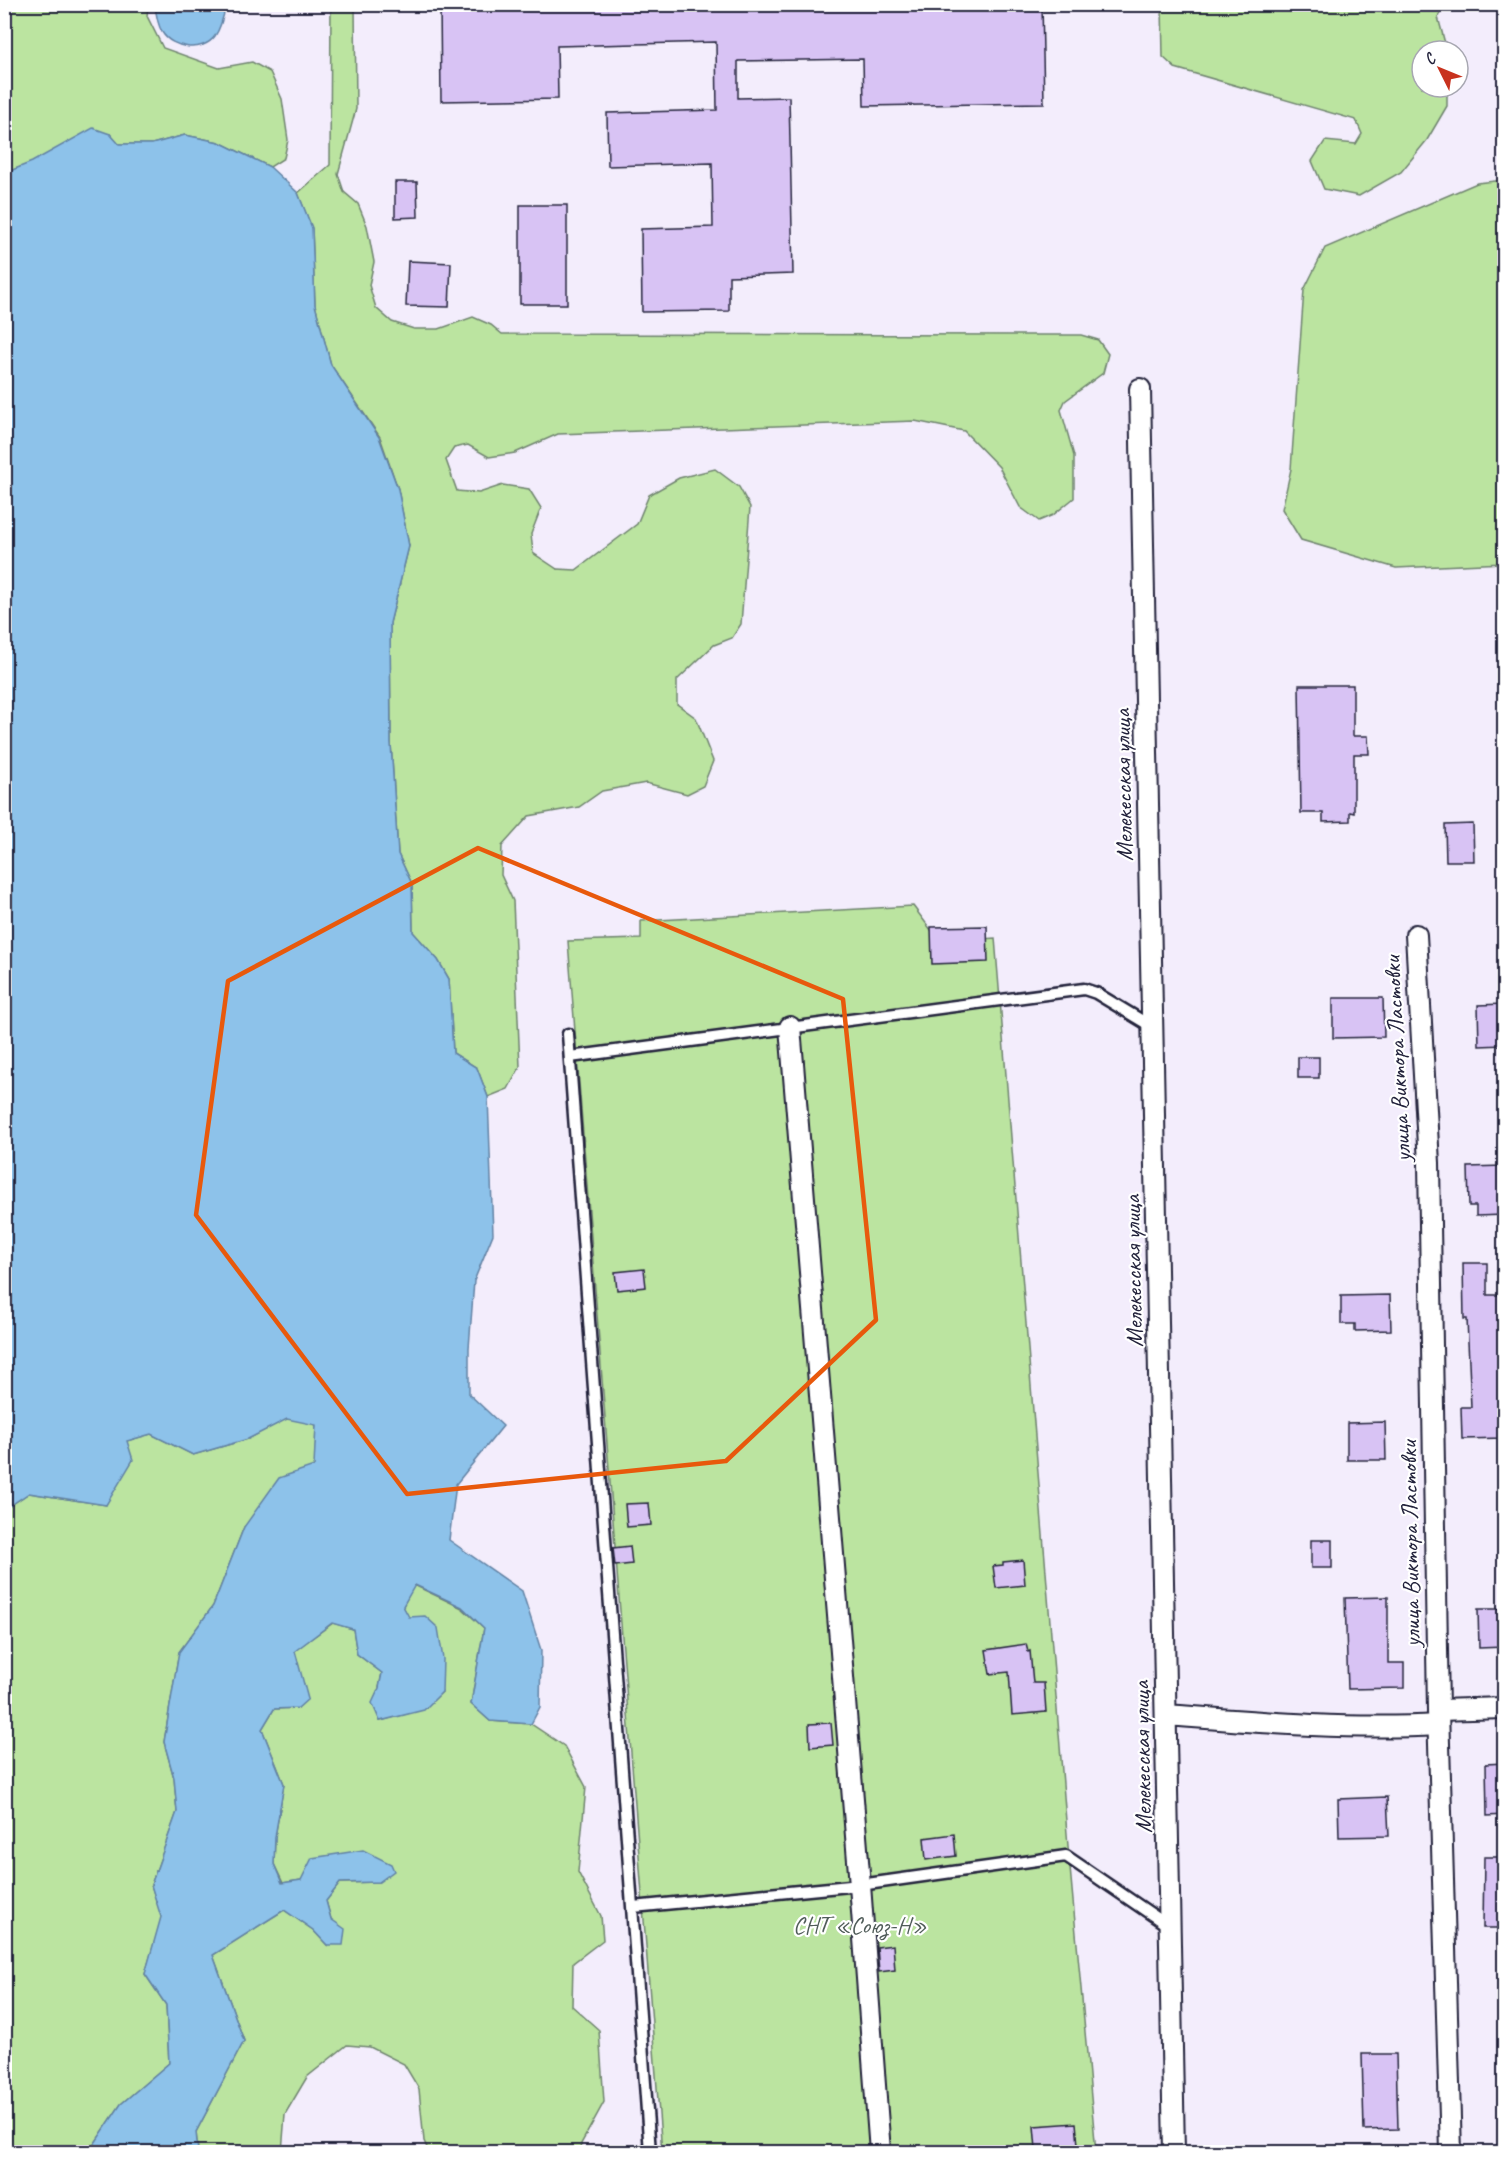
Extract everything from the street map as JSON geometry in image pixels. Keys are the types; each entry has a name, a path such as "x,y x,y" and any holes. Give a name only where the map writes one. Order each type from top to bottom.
{"street":[{"name":"Мелекесская улица","path":"1140,389 1174,2152"},
{"name":"улица Виктора Ластовки","path":"1416,935 1429,1163 1438,1717 1451,2152"},
{"path":"790,1027 880,2152"},
{"path":"1167,1715 1305,1725 1406,1726 1438,1717 1504,1708"}],"lane":[{"path":"570,1057 1084,988 1154,1028"},
{"path":"568,1034 650,2152"},
{"path":"633,1907 860,1884 1066,1856 1170,1927"}],"highlighted area":[{"path":"478,848 843,999 876,1320 726,1461 407,1494 196,1215 228,981"}],"green space":[{"path":"5,5 148,5 147,16 163,48 219,68 252,62 270,72 282,99 288,140 284,158 270,167 219,142 185,135 152,144 118,144 110,134 5,173"},
{"path":"331,5 355,5 356,109 338,174 344,192 358,204 367,226 374,262 369,285 376,308 392,322 414,329 439,329 473,317 491,325 502,334 1081,335 1098,340 1108,354 1103,373 1065,401 1061,410 1074,456 1074,498 1053,515 1039,521 1020,507 999,467 964,431 915,421 558,434 515,453 489,457 468,445 454,448 446,460 457,491 479,493 503,485 529,489 541,508 531,534 533,553 557,569 576,570 637,524 649,495 679,478 715,469 739,487 750,507 741,624 732,638 714,645 677,680 677,704 696,718 713,761 703,786 687,794 646,783 602,791 579,807 529,816 502,846 501,875 513,901 520,1067 508,1089 488,1097 477,1068 453,1053 449,979 438,960 413,932 412,884 398,854 391,743 390,623 409,546 398,489 380,437 331,365 315,305 312,229 298,193 330,165"},
{"path":"1162,5 1444,5 1438,17 1444,39 1410,39 1410,99 1447,99 1447,106 1427,140 1401,172 1359,196 1324,189 1312,161 1325,141 1356,144 1362,134 1356,120 1175,68 1163,57"},
{"path":"1504,180 1504,563 1396,568 1301,540 1282,509 1291,469 1304,290 1325,248 1477,183"},
{"name":"СНТ «Союз-Н»","path":"913,906 940,942 995,938 1068,1846 1096,2152 662,2152 568,941 641,939 641,921"},
{"path":"287,1418 316,1424 315,1466 244,1527 213,1606 179,1652 164,1742 174,1778 177,1812 151,1885 162,1917 145,1974 166,2005 169,2063 121,2104 93,2146 92,2152 5,2152 5,1509 29,1493 106,1505 126,1441 151,1434 193,1455 248,1439"},
{"path":"414,1585 462,1608 484,1628 471,1704 490,1721 531,1724 564,1746 586,1787 578,1872 601,1916 603,1940 573,1963 572,2006 599,2030 604,2102 581,2144 582,2152 429,2152 424,2141 419,2089 404,2064 370,2047 347,2045 307,2077 285,2114 282,2152 198,2152 196,2132 244,2041 213,1955 284,1910 313,1930 327,1945 331,1919 326,1901 340,1883 379,1882 301,1880 283,1883 274,1864 275,1837 284,1784 262,1729 274,1709 298,1708 294,1651 333,1623 353,1629 357,1654 382,1673 373,1703 380,1721 424,1709 442,1692 403,1606"}],"water":[{"path":"155,4 226,5 221,25 215,36 203,45 188,47 173,42 162,32"},
{"path":"93,128 110,134 119,144 152,144 185,135 219,142 270,167 298,193 312,228 315,305 331,365 379,437 398,489 409,546 390,623 391,743 398,854 412,884 413,932 438,960 449,979 453,1053 477,1068 488,1097 493,1234 474,1281 469,1348 469,1394 503,1426 456,1484 449,1540 522,1591 541,1650 540,1707 531,1724 490,1721 471,1704 484,1628 462,1607 415,1585 403,1606 409,1617 425,1616 438,1628 443,1659 442,1692 424,1710 380,1721 372,1703 379,1688 382,1673 357,1654 353,1629 332,1623 295,1651 308,1699 298,1708 274,1709 262,1729 284,1784 275,1837 274,1864 282,1883 301,1880 312,1858 363,1850 391,1864 394,1871 379,1882 340,1883 326,1901 331,1919 345,1929 343,1945 327,1945 313,1930 284,1910 213,1955 244,2041 196,2132 198,2152 92,2152 93,2146 121,2104 169,2063 166,2005 145,1974 161,1917 151,1885 177,1812 174,1778 164,1742 179,1652 213,1606 244,1527 279,1478 314,1466 316,1425 287,1419 248,1439 193,1455 151,1434 127,1441 133,1460 106,1505 29,1493 5,1509 5,173 32,162"}],"building":[{"path":"440,4 1042,4 1044,103 864,106 863,59 738,61 738,98 789,97 793,274 729,276 729,311 642,312 641,229 713,227 712,163 608,166 607,113 717,110 716,42 557,46 558,99 441,101"},
{"path":"395,182 417,182 418,217 395,218"},
{"path":"520,205 567,205 567,304 520,304"},
{"path":"408,261 451,263 449,307 406,306"},
{"path":"1299,685 1353,685 1353,736 1368,736 1369,754 1354,754 1354,813 1350,812 1350,821 1323,822 1323,813 1301,813"},
{"path":"1473,824 1474,861 1446,861 1445,825"},
{"path":"987,926 988,962 932,964 931,927"},
{"path":"1333,998 1383,998 1384,1037 1333,1038"},
{"path":"1504,1004 1504,1045 1479,1046 1478,1005"},
{"path":"1298,1057 1319,1057 1319,1078 1298,1078"},
{"path":"1504,1166 1504,1215 1476,1216 1476,1206 1469,1206 1468,1167"},
{"path":"1463,1263 1487,1263 1487,1295 1504,1295 1504,1438 1462,1439 1461,1407 1471,1407 1467,1319 1464,1319"},
{"path":"644,1269 646,1287 617,1290 615,1272"},
{"path":"1390,1295 1391,1330 1355,1331 1355,1324 1341,1324 1341,1296"},
{"path":"1385,1422 1386,1460 1347,1460 1347,1423"},
{"path":"649,1503 651,1525 627,1527 625,1504"},
{"path":"1311,1540 1332,1540 1332,1568 1311,1568"},
{"path":"630,1546 632,1564 615,1566 613,1548"},
{"path":"1023,1560 1025,1585 996,1588 993,1566 1003,1565 1003,1562"},
{"path":"1388,1597 1388,1663 1404,1663 1404,1688 1348,1689 1345,1598"},
{"path":"1478,1609 1504,1609 1504,1647 1479,1648"},
{"path":"1026,1644 1028,1652 1030,1651 1033,1683 1044,1683 1046,1712 1012,1715 1009,1672 990,1674 986,1650"},
{"path":"831,1723 833,1745 810,1747 809,1724"},
{"path":"1504,1763 1504,1815 1487,1816 1486,1764"},
{"path":"1387,1797 1389,1836 1339,1837 1338,1799"},
{"path":"954,1834 956,1856 926,1860 924,1838"},
{"path":"1484,1857 1504,1857 1504,1928 1483,1928"},
{"path":"893,1945 895,1970 879,1972 877,1947"},
{"path":"1362,2054 1396,2054 1398,2129 1364,2130"},
{"path":"1076,2123 1078,2145 1036,2149 1034,2126"}]}
